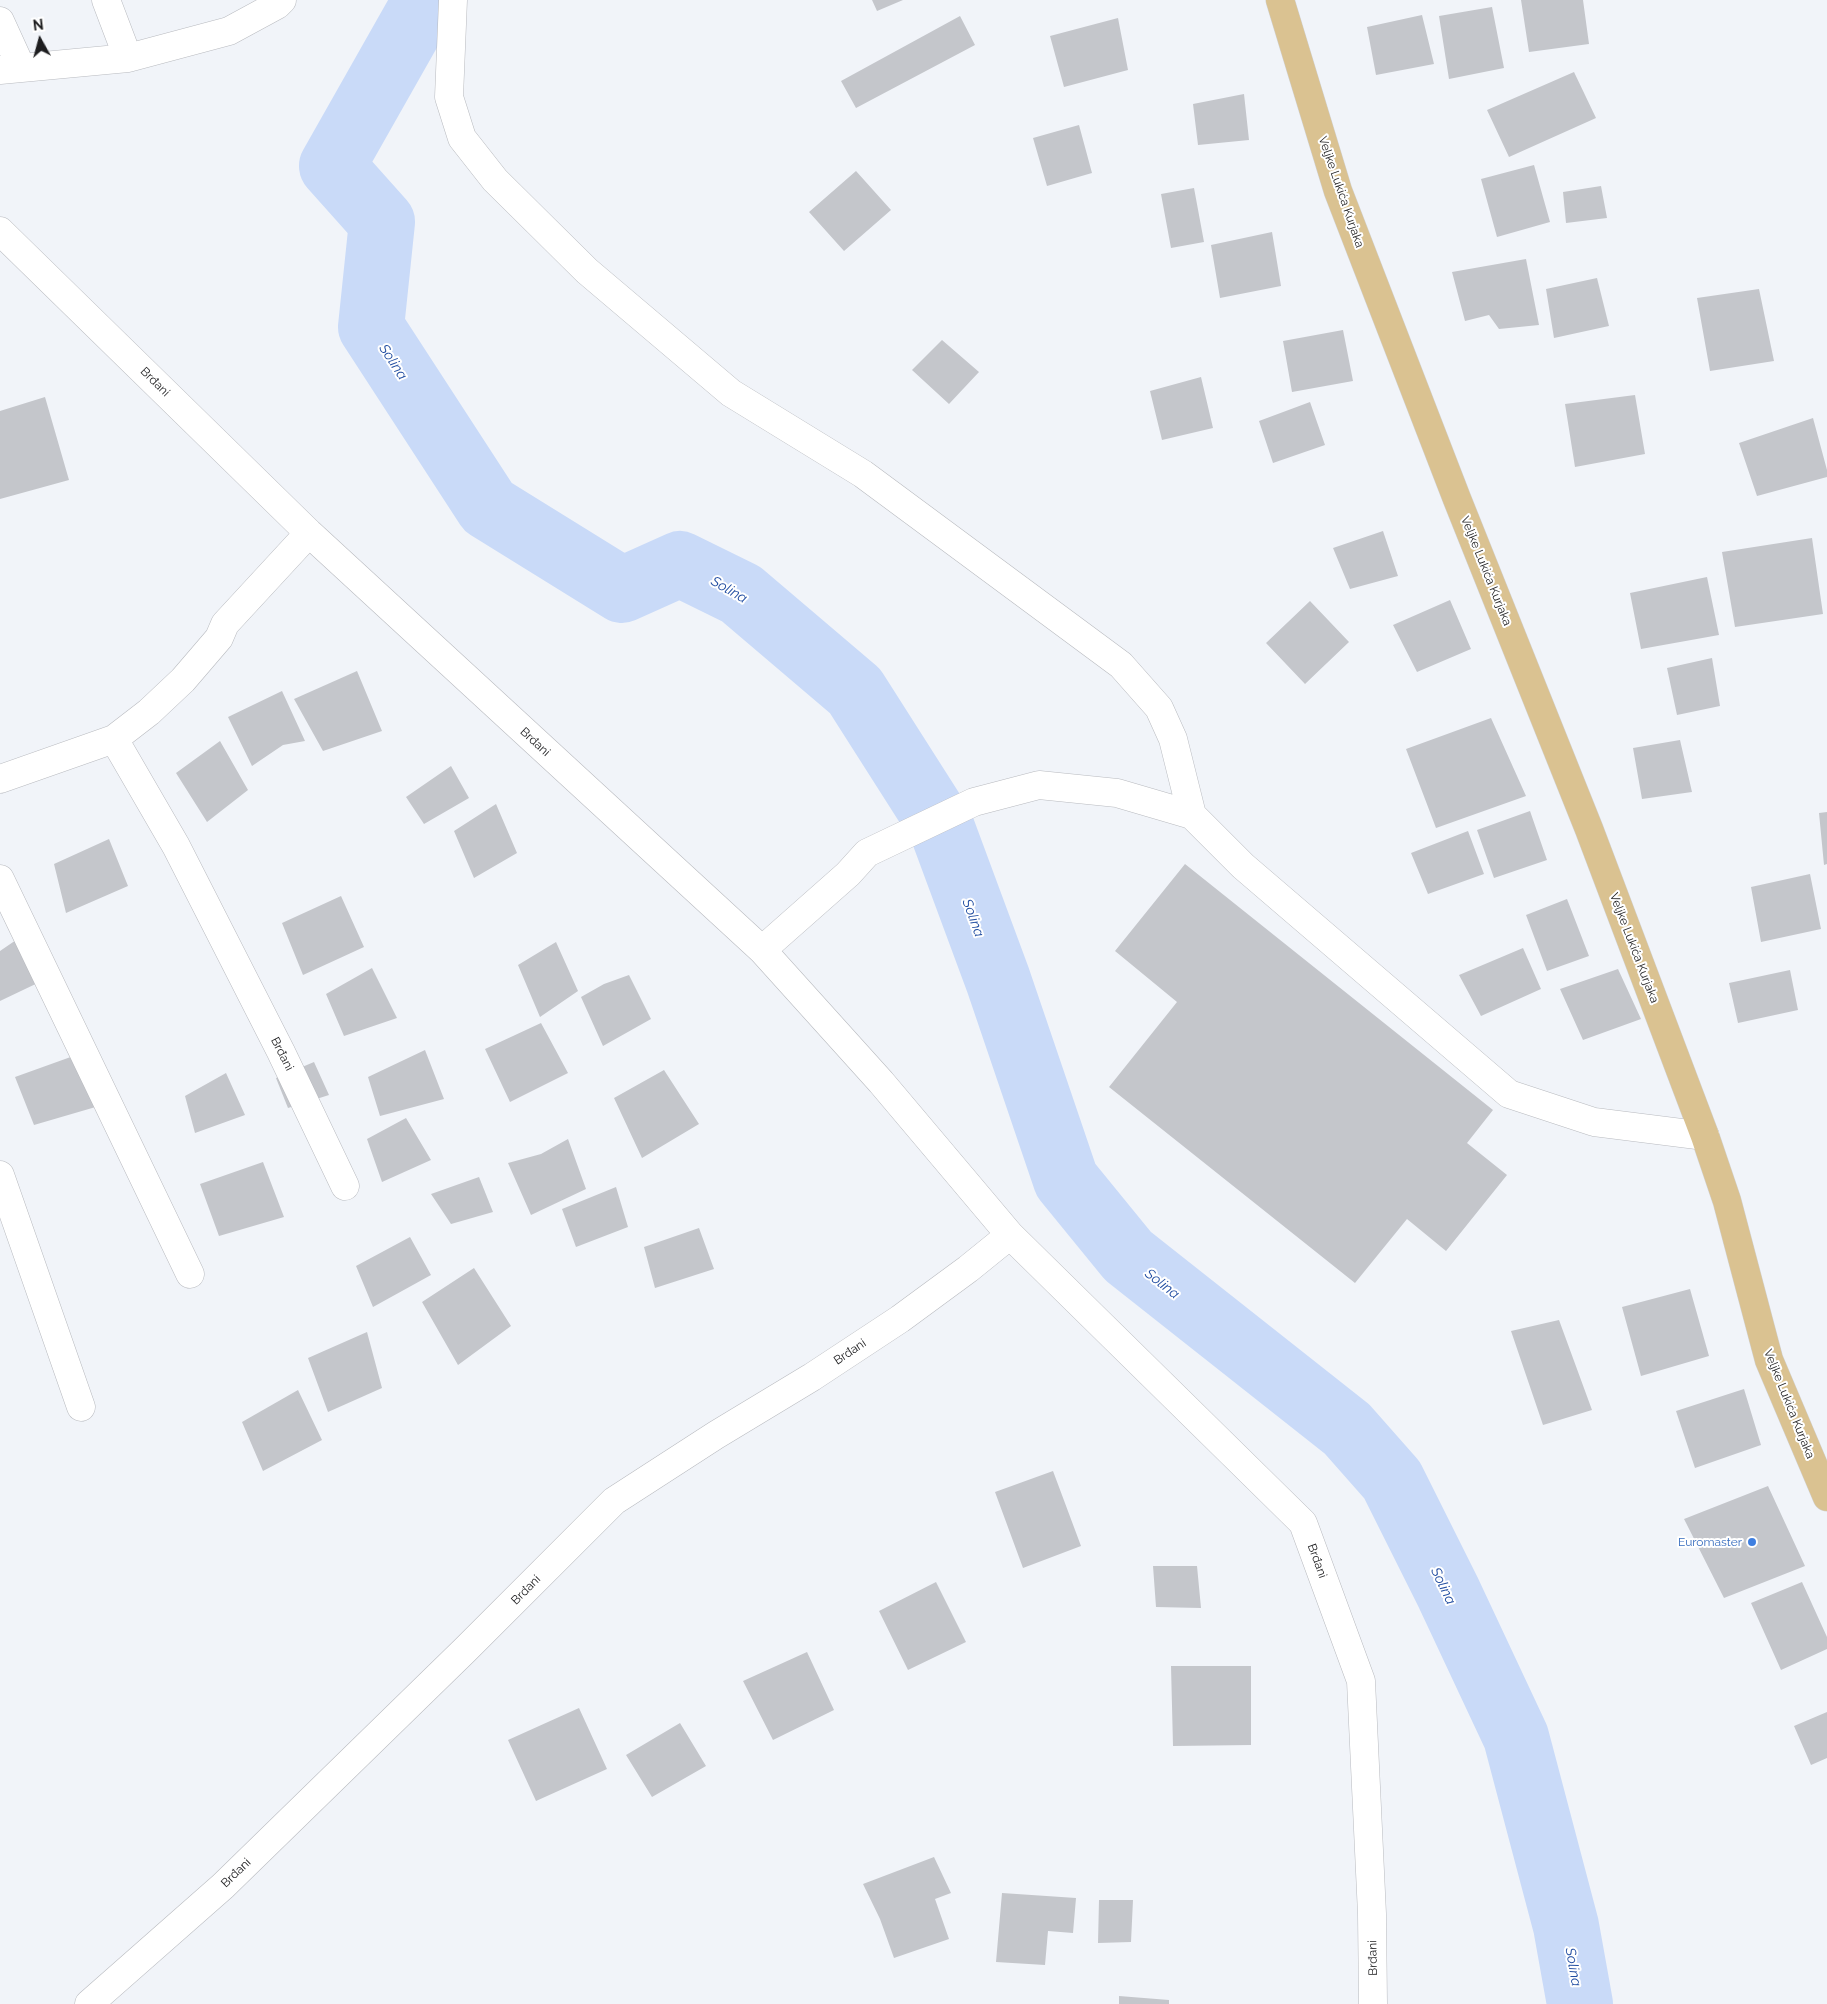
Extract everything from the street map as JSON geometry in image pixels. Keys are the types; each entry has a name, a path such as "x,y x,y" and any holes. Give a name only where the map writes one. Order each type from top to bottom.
{"main road":[{"name":"Veljke Lukića Kurjaka","path":"1280,0 1338,191 1457,499 1589,829 1705,1136 1727,1201 1769,1360 1827,1497"}],"street":[{"path":"106,0 128,58"},
{"path":"0,21 10,68 128,58 229,31 277,5 282,0"},
{"path":"453,0 449,97 462,138 495,180 587,270 731,393 863,474 1121,665 1159,708 1173,739 1192,815"},
{"name":"Brđani","path":"0,231 308,533 762,950 881,1082 1010,1235 1303,1523 1361,1681 1372,1914 1374,2004"},
{"path":"0,779 114,739 149,712 182,680 219,638 225,624 308,533"},
{"name":"Brđani","path":"114,739 176,846 281,1052 345,1186"},
{"path":"762,950 848,874 867,853 974,802 1039,785 1117,794 1192,815 1243,866 1510,1094 1594,1122 1705,1136"},
{"path":"0,879 190,1274"},
{"path":"0,1175 81,1407"},
{"name":"Brđani","path":"89,2004 223,1886 614,1502 900,1319 968,1269 1010,1235"}],"building":[{"path":"872,0 903,0 877,11"},
{"path":"1521,0 1583,0 1589,44 1529,52"},
{"path":"1492,7 1504,68 1449,79 1439,16"},
{"path":"1422,15 1434,64 1376,75 1367,27"},
{"path":"960,16 975,45 856,108 841,81"},
{"path":"1118,18 1128,70 1064,87 1050,36"},
{"path":"1574,72 1596,118 1509,157 1487,110"},
{"path":"1244,94 1249,140 1198,145 1193,104"},
{"path":"1079,125 1092,173 1047,186 1033,138"},
{"path":"1534,165 1550,222 1497,237 1481,179"},
{"path":"856,171 891,210 844,251 809,212"},
{"path":"1601,186 1607,218 1566,223 1563,192"},
{"path":"1194,188 1204,242 1171,248 1161,194"},
{"path":"1272,232 1281,286 1220,298 1211,245"},
{"path":"1526,259 1539,325 1499,329 1489,315 1465,321 1452,272"},
{"path":"1597,278 1609,326 1554,338 1546,289"},
{"path":"1759,289 1774,361 1710,371 1697,298"},
{"path":"1343,330 1353,381 1292,392 1283,341"},
{"path":"942,340 979,372 949,404 912,370"},
{"path":"1201,377 1213,428 1162,440 1150,391"},
{"path":"1635,395 1645,454 1575,467 1565,404"},
{"path":"45,397 69,480 0,499 0,411"},
{"path":"1310,402 1325,445 1273,463 1259,421"},
{"path":"1813,418 1827,470 1827,477 1757,496 1739,443"},
{"path":"1383,531 1398,576 1350,589 1333,548"},
{"path":"1812,538 1823,614 1735,627 1722,552"},
{"path":"1707,577 1719,635 1641,649 1630,593"},
{"path":"1450,600 1471,649 1417,672 1393,625"},
{"path":"1310,601 1349,642 1305,684 1266,643"},
{"path":"1712,658 1720,706 1677,715 1667,668"},
{"path":"357,671 382,731 323,751 294,699"},
{"path":"282,691 305,741 283,745 252,766 228,717"},
{"path":"1491,718 1526,796 1436,828 1406,749"},
{"path":"1680,740 1692,792 1642,799 1633,748"},
{"path":"220,741 248,790 207,822 176,773"},
{"path":"451,766 469,798 424,824 406,797"},
{"path":"496,804 517,853 474,878 454,831"},
{"path":"1530,811 1547,860 1494,878 1477,830"},
{"path":"1827,812 1827,864 1824,865 1819,813"},
{"path":"1468,831 1484,874 1428,894 1411,853"},
{"path":"109,839 128,886 66,913 54,864"},
{"path":"1185,864 1493,1110 1467,1143 1507,1175 1446,1251 1407,1219 1355,1283 1109,1087 1177,1002 1115,951"},
{"path":"1810,874 1821,929 1761,942 1751,887"},
{"path":"341,896 364,947 303,975 282,923"},
{"path":"1567,899 1589,956 1547,971 1526,915"},
{"path":"19,938 44,980 0,1001 0,951"},
{"path":"556,942 578,991 540,1017 518,965"},
{"path":"1523,948 1541,989 1481,1016 1459,975"},
{"path":"372,968 397,1018 344,1036 326,994"},
{"path":"1618,969 1641,1019 1583,1040 1560,989"},
{"path":"1790,970 1798,1010 1738,1023 1729,983"},
{"path":"629,975 651,1019 603,1046 581,997 604,984"},
{"path":"541,1023 568,1073 510,1102 485,1049"},
{"path":"425,1050 444,1099 380,1116 368,1077"},
{"path":"79,1054 99,1106 34,1125 15,1077"},
{"path":"314,1062 329,1095 288,1108 276,1078"},
{"path":"664,1070 699,1124 642,1158 614,1098"},
{"path":"226,1073 245,1115 195,1133 185,1096"},
{"path":"406,1118 431,1160 382,1182 367,1139"},
{"path":"568,1139 586,1189 531,1215 508,1163 541,1154"},
{"path":"263,1162 284,1217 219,1236 200,1184"},
{"path":"479,1177 493,1212 451,1224 431,1194"},
{"path":"616,1187 628,1227 576,1247 562,1209"},
{"path":"699,1228 714,1269 655,1288 644,1247"},
{"path":"410,1237 431,1275 373,1307 356,1266"},
{"path":"474,1268 511,1326 458,1365 422,1302"},
{"path":"1690,1289 1709,1356 1641,1376 1622,1307"},
{"path":"1559,1320 1592,1410 1543,1425 1511,1331"},
{"path":"367,1332 382,1388 328,1412 308,1358"},
{"path":"1744,1389 1761,1445 1695,1468 1676,1411"},
{"path":"298,1390 322,1440 263,1471 242,1422"},
{"path":"1053,1471 1081,1546 1023,1568 995,1492"},
{"path":"1768,1486 1805,1566 1724,1598 1684,1519"},
{"path":"1153,1566 1197,1566 1201,1608 1156,1607"},
{"path":"936,1582 966,1642 908,1670 879,1611"},
{"path":"1802,1582 1827,1637 1827,1649 1781,1670 1751,1603"},
{"path":"807,1652 834,1710 773,1740 743,1681"},
{"path":"1171,1666 1251,1666 1251,1745 1173,1746"},
{"path":"579,1708 607,1769 536,1801 508,1740"},
{"path":"1827,1712 1827,1758 1811,1765 1794,1726"},
{"path":"680,1723 706,1766 652,1797 626,1755"},
{"path":"934,1857 951,1893 935,1899 949,1939 894,1958 880,1919 863,1884"},
{"path":"1002,1893 1076,1898 1073,1933 1048,1931 1045,1965 996,1962"},
{"path":"1099,1900 1133,1900 1131,1942 1098,1943"},
{"path":"1119,1996 1169,2000 1169,2004 1119,2004"}],"waterway":[{"name":"Solina","path":"426,0 332,166 382,222 371,327 488,507 622,590 680,564 741,594 855,691 941,826 998,980 1066,1180 1128,1256 1347,1429 1392,1480 1448,1592 1516,1737 1566,1926 1580,2004"}],"place":[{"name":"Euromaster","path":"1752,1542"}]}
